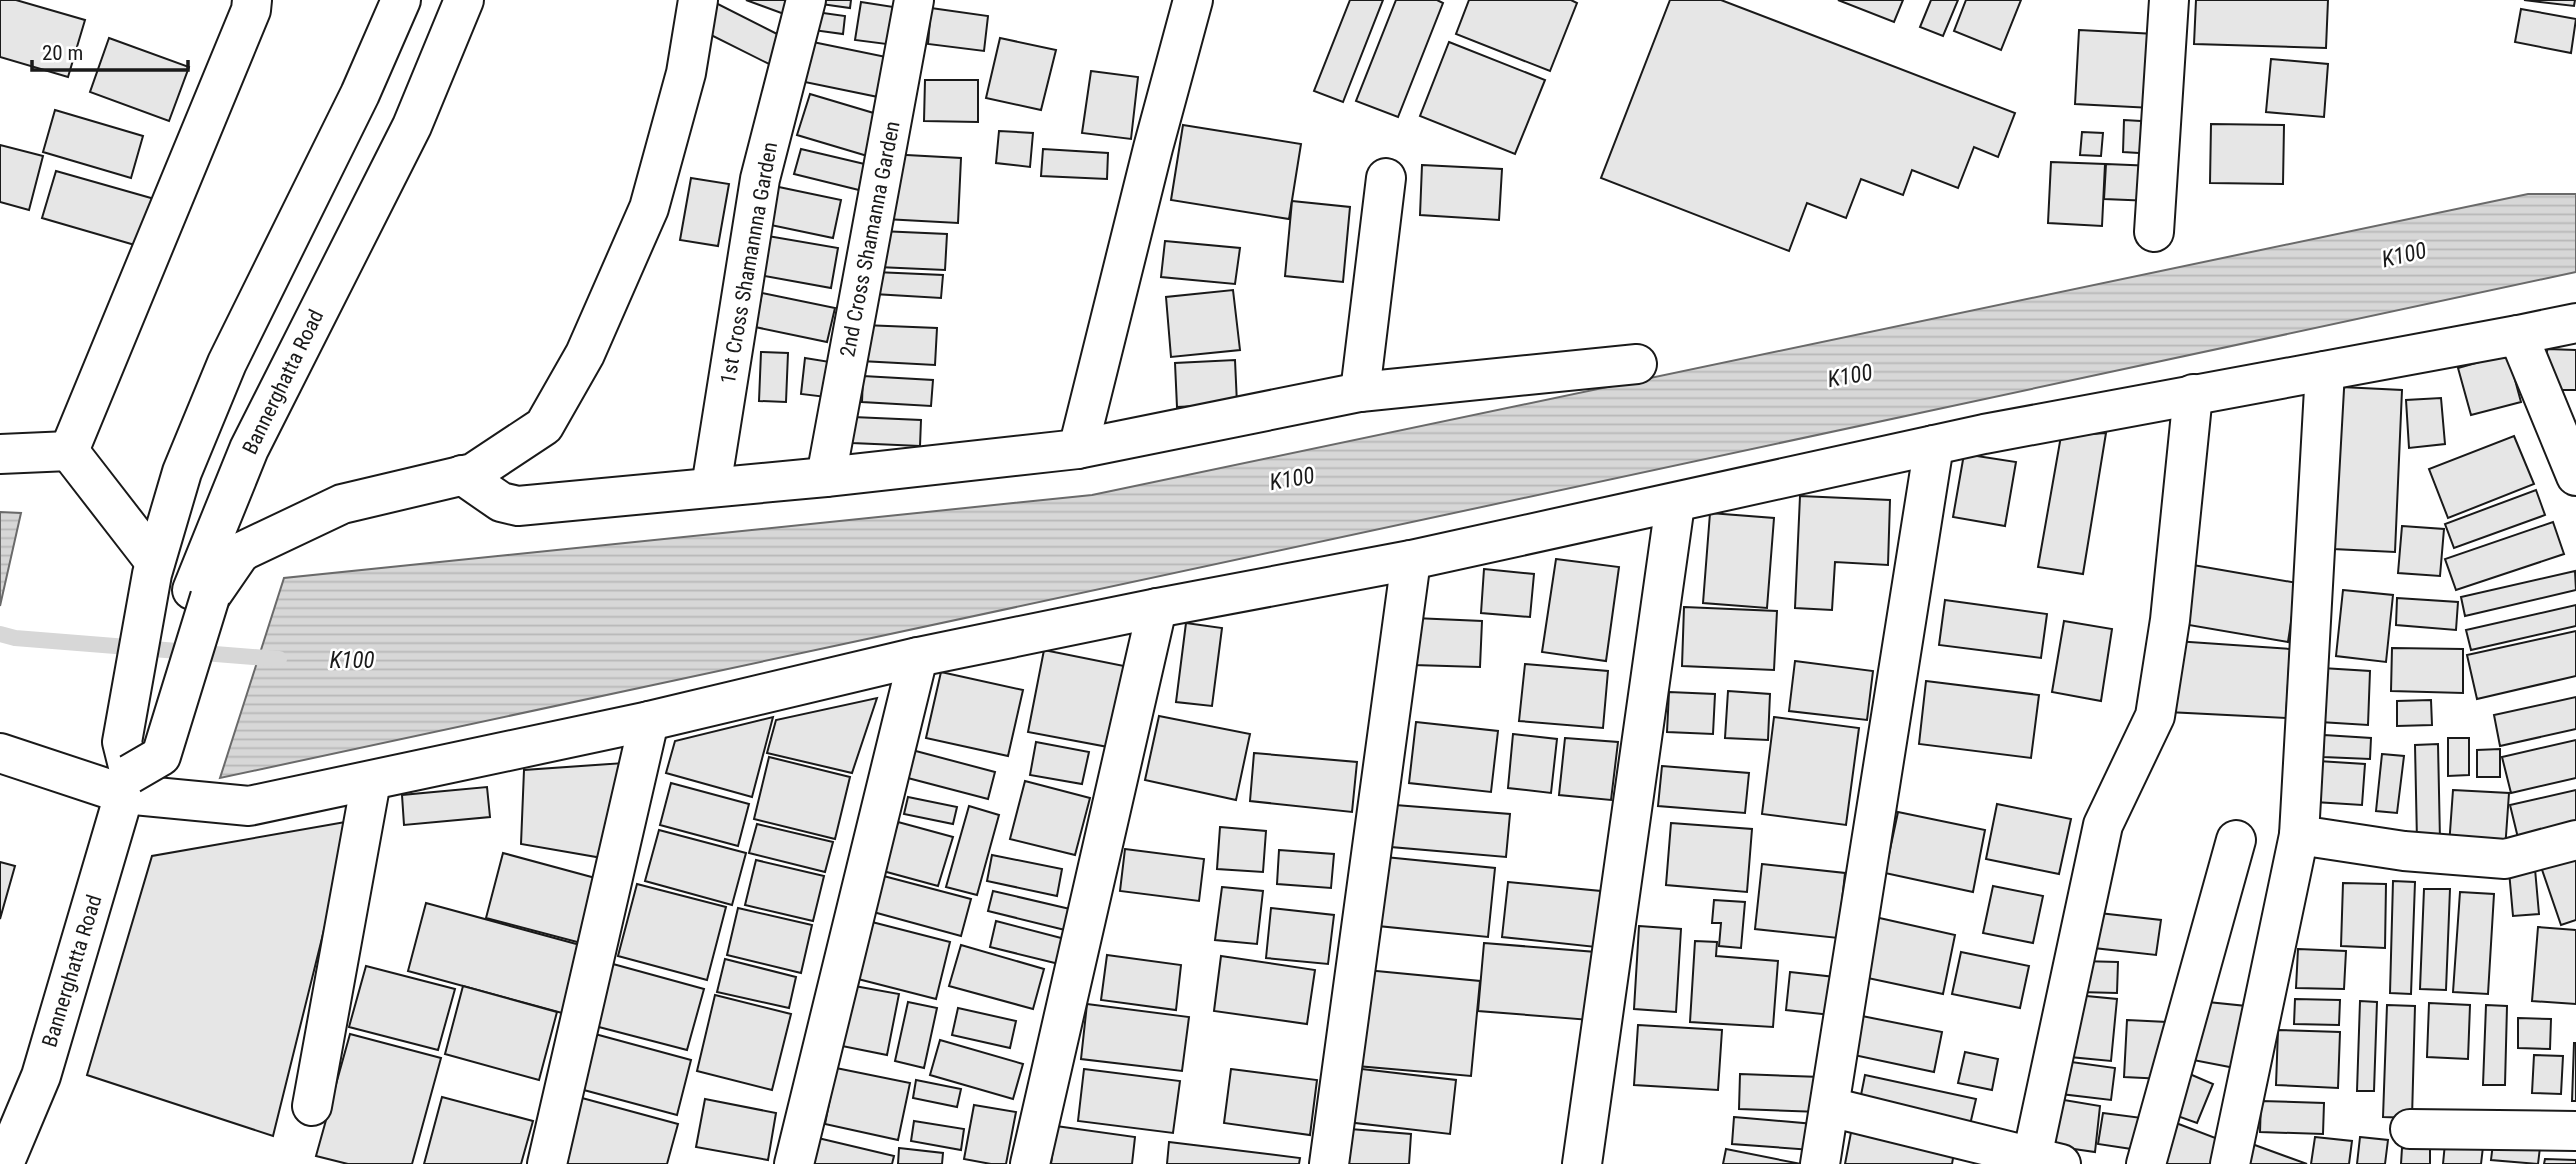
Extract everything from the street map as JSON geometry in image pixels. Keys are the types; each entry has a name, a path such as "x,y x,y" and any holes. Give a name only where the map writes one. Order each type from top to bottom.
{"street":[{"path":"127,784 122,742 154,568 182,472 227,363 360,94 401,0"},
{"name":"Bannerghatta Road","path":"4,1164 41,1076 127,784 161,756 201,594 249,449 412,125 464,0"},
{"path":"461,475 473,473 544,426 585,354 649,208 686,73 698,0"},
{"name":"1st Cross Shamannna Garden","path":"710,487 760,179 806,0"},
{"name":"2nd Cross Shamanna Garden","path":"826,477 914,0"},
{"path":"1078,449 1193,0"},
{"path":"2154,232 2169,0"},
{"path":"69,452 241,3"},
{"path":"1360,392 1386,178"},
{"path":"0,753 127,784 250,806 649,721 918,657 1157,608 1411,561 1934,445 2576,323"},
{"path":"2518,335 2576,476"},
{"path":"461,475 501,502 518,506 826,477 1078,449 1360,392 1637,364"},
{"path":"2230,1164 2298,835 2325,371"},
{"path":"1830,1107 2046,1160 2104,825 2155,716 2170,620 2193,394"},
{"path":"1820,1164 1934,445"},
{"path":"69,452 154,568"},
{"path":"0,454 69,452"},
{"name":"Bannerghatta Road","path":"201,594 241,552 342,504 461,475"},
{"path":"1582,1164 1675,504"},
{"path":"1329,1164 1411,561"},
{"path":"1030,1164 1157,608"},
{"path":"794,1164 918,657"},
{"path":"547,1164 649,721"},
{"path":"312,1106 371,781"},
{"path":"2298,835 2404,852 2505,859 2576,840"},
{"path":"2146,1164 2236,840"},
{"path":"2410,1129 2576,1131"}],"water":[{"name":"K100","path":"2528,194 2576,194 2576,272 220,778 284,578 1092,495"},
{"path":"0,512 21,513 0,606"}],"building":[{"path":"0,0 16,0 85,20 68,77 0,57"},
{"path":"710,0 785,38 771,65 697,28"},
{"path":"746,0 790,0 784,14"},
{"path":"815,0 851,0 850,8 814,3"},
{"path":"1350,0 1383,0 1343,102 1314,91"},
{"path":"1396,0 1437,0 1443,3 1398,117 1356,101"},
{"path":"1469,0 1571,0 1577,3 1550,71 1456,34"},
{"path":"1670,0 1721,0 2015,113 1998,157 1974,147 1958,188 1912,170 1903,195 1861,179 1846,218 1807,203 1789,251 1601,178"},
{"path":"1838,0 1903,0 1894,22"},
{"path":"1931,0 1958,0 1943,36 1920,27"},
{"path":"1966,0 2021,0 2001,50 1954,31"},
{"path":"2196,0 2328,0 2326,48 2194,44"},
{"path":"2524,0 2575,0 2574,6"},
{"path":"861,2 900,8 894,45 855,40"},
{"path":"931,8 988,16 984,51 928,44"},
{"path":"2521,9 2576,19 2571,53 2515,42"},
{"path":"816,12 845,16 843,34 813,30"},
{"path":"2079,30 2156,34 2152,108 2075,104"},
{"path":"109,38 189,67 169,121 90,92"},
{"path":"1000,38 1056,50 1041,110 986,98"},
{"path":"808,41 886,57 878,97 800,81"},
{"path":"1449,42 1545,80 1515,154 1420,116"},
{"path":"2271,59 2328,64 2324,117 2266,112"},
{"path":"1091,71 1138,77 1131,139 1082,133"},
{"path":"925,80 978,80 978,122 924,121"},
{"path":"810,94 887,117 874,158 797,135"},
{"path":"55,110 143,136 131,178 43,152"},
{"path":"2124,120 2157,122 2155,154 2123,152"},
{"path":"2211,124 2284,125 2283,184 2210,183"},
{"path":"1183,125 1301,144 1289,219 1171,200"},
{"path":"999,131 1033,133 1030,167 996,163"},
{"path":"2082,132 2103,133 2101,156 2080,155"},
{"path":"0,145 43,156 29,210 0,202"},
{"path":"801,149 873,166 867,192 794,174"},
{"path":"1043,149 1108,153 1107,179 1041,176"},
{"path":"888,154 961,158 958,223 885,219"},
{"path":"2051,162 2105,164 2102,226 2048,223"},
{"path":"2106,164 2154,166 2152,201 2104,199"},
{"path":"1422,165 1502,169 1499,220 1420,215"},
{"path":"56,171 158,200 145,248 42,218"},
{"path":"691,178 729,184 718,246 680,240"},
{"path":"774,186 841,200 833,238 766,224"},
{"path":"1292,201 1350,207 1343,282 1285,276"},
{"path":"880,231 947,234 945,270 878,267"},
{"path":"762,235 838,248 831,288 754,274"},
{"path":"1165,241 1240,248 1235,284 1161,277"},
{"path":"875,272 943,275 941,298 874,294"},
{"path":"1233,290 1240,350 1171,357 1166,297"},
{"path":"762,293 835,308 827,342 755,327"},
{"path":"863,325 937,328 935,365 861,361"},
{"path":"2547,349 2576,350 2576,390 2546,390"},
{"path":"761,352 788,353 786,402 759,401"},
{"path":"2508,354 2521,402 2471,415 2458,368"},
{"path":"805,358 830,362 826,397 801,394"},
{"path":"1235,360 1237,404 1177,407 1175,363"},
{"path":"863,376 933,380 931,406 862,402"},
{"path":"2341,387 2402,390 2395,552 2333,549"},
{"path":"2441,398 2445,444 2409,448 2406,400"},
{"path":"853,417 921,420 920,446 852,443"},
{"path":"2106,433 2083,574 2038,567 2061,436"},
{"path":"2514,436 2534,484 2448,518 2429,469"},
{"path":"1964,454 2016,462 2005,526 1953,517"},
{"path":"2536,490 2545,515 2454,548 2445,524"},
{"path":"1800,496 1890,500 1888,565 1835,562 1832,610 1795,608"},
{"path":"1710,513 1774,518 1767,608 1703,603"},
{"path":"2553,522 2564,554 2456,590 2445,559"},
{"path":"2402,526 2444,529 2440,576 2398,573"},
{"path":"1556,559 1619,567 1606,661 1542,652"},
{"path":"2193,565 2297,583 2288,642 2183,624"},
{"path":"1484,569 1534,574 1530,617 1481,613"},
{"path":"2575,571 2576,590 2465,616 2461,597"},
{"path":"2343,590 2393,595 2386,662 2336,656"},
{"path":"2397,598 2458,602 2456,630 2396,625"},
{"path":"1945,600 2047,614 2041,658 1939,645"},
{"path":"2576,605 2576,626 2471,650 2466,630"},
{"path":"1684,607 1777,611 1774,670 1682,666"},
{"path":"1414,618 1482,621 1480,667 1413,665"},
{"path":"2064,621 2112,629 2101,701 2052,692"},
{"path":"1186,623 1222,628 1212,706 1176,702"},
{"path":"2576,631 2576,676 2477,699 2467,655"},
{"path":"2175,641 2290,649 2286,718 2168,712"},
{"path":"2392,648 2463,649 2463,693 2391,691"},
{"path":"1044,650 1124,666 1108,747 1028,732"},
{"path":"1795,661 1873,671 1867,720 1789,711"},
{"path":"1525,664 1608,671 1603,728 1519,721"},
{"path":"2322,668 2370,671 2368,725 2320,722"},
{"path":"941,672 1023,690 1008,756 926,738"},
{"path":"1926,681 2039,695 2031,758 1919,744"},
{"path":"1728,691 1770,694 1768,740 1725,738"},
{"path":"1669,692 1715,694 1713,734 1667,732"},
{"path":"2576,697 2576,729 2500,746 2494,715"},
{"path":"877,698 852,773 767,753 776,720"},
{"path":"2431,700 2432,725 2397,726 2397,701"},
{"path":"1159,716 1250,734 1236,800 1145,780"},
{"path":"773,717 752,797 666,773 675,741"},
{"path":"1774,717 1859,728 1846,825 1762,814"},
{"path":"1416,722 1498,731 1491,792 1409,783"},
{"path":"1513,734 1557,739 1551,793 1508,788"},
{"path":"2324,735 2371,738 2370,759 2323,757"},
{"path":"1565,738 1618,742 1611,800 1559,795"},
{"path":"2448,738 2469,738 2469,775 2448,776"},
{"path":"2576,740 2576,778 2511,793 2502,757"},
{"path":"1036,742 1089,752 1082,784 1030,775"},
{"path":"2438,744 2440,840 2417,841 2415,745"},
{"path":"2500,749 2500,777 2477,777 2477,750"},
{"path":"912,750 995,772 988,799 904,777"},
{"path":"1254,753 1357,762 1352,812 1250,801"},
{"path":"2382,754 2404,756 2397,813 2376,811"},
{"path":"769,757 850,777 835,839 754,819"},
{"path":"2318,761 2365,764 2362,805 2315,802"},
{"path":"624,763 608,859 521,844 524,770"},
{"path":"1662,766 1749,773 1745,813 1658,806"},
{"path":"1025,781 1090,798 1075,855 1010,839"},
{"path":"671,783 749,804 738,846 660,825"},
{"path":"487,787 490,817 404,825 402,795"},
{"path":"2453,790 2509,793 2505,850 2449,846"},
{"path":"2576,790 2576,829 2519,842 2510,805"},
{"path":"908,797 957,807 953,824 904,814"},
{"path":"1997,804 2071,819 2059,874 1986,859"},
{"path":"1395,805 1510,814 1506,857 1391,847"},
{"path":"969,806 999,815 977,895 946,887"},
{"path":"1898,812 1985,830 1973,892 1885,873"},
{"path":"351,821 273,1136 87,1075 152,856"},
{"path":"898,822 953,837 938,886 883,871"},
{"path":"1671,823 1752,829 1747,892 1666,885"},
{"path":"757,824 833,842 825,872 749,853"},
{"path":"1220,827 1266,831 1263,872 1217,869"},
{"path":"659,830 746,853 732,905 645,881"},
{"path":"1125,849 1204,859 1199,901 1120,891"},
{"path":"1279,850 1334,854 1331,888 1277,884"},
{"path":"503,853 599,879 581,943 486,918"},
{"path":"992,855 1062,869 1057,896 987,881"},
{"path":"1385,857 1495,868 1488,937 1378,926"},
{"path":"2538,858 2576,859 2576,920 2561,925"},
{"path":"756,860 824,876 813,921 745,905"},
{"path":"0,862 15,866 0,919"},
{"path":"1762,864 1845,873 1838,938 1755,929"},
{"path":"2535,869 2539,914 2513,916 2509,871"},
{"path":"876,874 971,899 961,936 866,910"},
{"path":"2393,881 2415,882 2411,994 2390,993"},
{"path":"1508,882 1611,892 1605,948 1502,937"},
{"path":"2343,883 2386,884 2385,948 2341,946"},
{"path":"637,884 726,907 707,980 618,956"},
{"path":"1993,886 2043,896 2033,943 1983,933"},
{"path":"1222,887 1263,891 1257,944 1215,940"},
{"path":"2424,889 2450,889 2446,990 2420,989"},
{"path":"993,891 1070,909 1065,930 988,911"},
{"path":"2460,892 2494,894 2488,994 2453,992"},
{"path":"1714,900 1745,902 1741,948 1719,946 1721,923 1712,923"},
{"path":"426,903 580,945 562,1013 408,971"},
{"path":"738,908 812,925 801,973 727,955"},
{"path":"1271,908 1334,915 1328,964 1266,958"},
{"path":"2090,912 2161,920 2156,955 2085,947"},
{"path":"1875,917 1955,935 1943,994 1863,977"},
{"path":"868,921 950,942 936,999 854,978"},
{"path":"996,921 1065,939 1059,964 990,947"},
{"path":"1639,926 1681,929 1676,1012 1634,1009"},
{"path":"2538,927 2576,930 2576,1004 2532,1001"},
{"path":"1695,941 1717,942 1716,956 1778,961 1773,1027 1690,1022"},
{"path":"1484,943 1596,952 1590,1020 1478,1011"},
{"path":"961,945 1044,969 1033,1009 949,986"},
{"path":"2298,949 2346,951 2344,989 2296,988"},
{"path":"1961,952 2029,966 2020,1008 1952,994"},
{"path":"1107,955 1181,965 1176,1010 1101,1000"},
{"path":"1221,956 1315,970 1307,1024 1214,1011"},
{"path":"725,959 796,977 789,1008 717,992"},
{"path":"2080,961 2118,962 2117,993 2079,992"},
{"path":"613,964 704,989 687,1050 595,1026"},
{"path":"366,966 455,989 438,1050 349,1027"},
{"path":"1366,970 1480,981 1471,1076 1357,1066"},
{"path":"1790,972 1844,978 1840,1016 1786,1010"},
{"path":"849,985 899,994 887,1055 837,1045"},
{"path":"463,986 557,1012 539,1080 445,1054"},
{"path":"715,995 791,1014 772,1090 697,1071"},
{"path":"2076,995 2117,999 2111,1061 2070,1057"},
{"path":"2295,999 2340,1000 2339,1025 2294,1024"},
{"path":"2198,1001 2246,1006 2240,1069 2188,1059"},
{"path":"2360,1001 2377,1002 2374,1091 2357,1091"},
{"path":"908,1002 937,1008 924,1068 895,1061"},
{"path":"2429,1003 2470,1005 2468,1059 2427,1057"},
{"path":"1087,1004 1189,1017 1182,1071 1081,1059"},
{"path":"2387,1005 2415,1006 2412,1118 2383,1117"},
{"path":"2486,1005 2507,1006 2505,1085 2483,1085"},
{"path":"958,1008 1016,1021 1010,1048 952,1035"},
{"path":"1862,1016 1942,1032 1934,1072 1854,1055"},
{"path":"2518,1018 2551,1019 2550,1049 2518,1048"},
{"path":"2127,1020 2167,1022 2164,1079 2124,1077"},
{"path":"1638,1025 1722,1030 1718,1090 1634,1085"},
{"path":"2278,1030 2340,1032 2338,1088 2276,1085"},
{"path":"350,1034 441,1058 412,1164 348,1164 316,1156"},
{"path":"595,1034 691,1060 677,1115 580,1089"},
{"path":"940,1040 1023,1064 1013,1099 930,1075"},
{"path":"2574,1043 2576,1101 2572,1101"},
{"path":"1965,1052 1998,1059 1992,1090 1958,1083"},
{"path":"2534,1055 2563,1056 2561,1094 2532,1093"},
{"path":"2064,1061 2115,1068 2111,1100 2061,1094"},
{"path":"836,1068 910,1083 898,1140 825,1124"},
{"path":"1353,1068 1456,1080 1450,1134 1347,1122"},
{"path":"1084,1069 1180,1081 1173,1133 1078,1121"},
{"path":"1231,1069 1317,1080 1310,1135 1224,1123"},
{"path":"2185,1072 2213,1084 2197,1123 2169,1113"},
{"path":"1740,1074 1821,1077 1820,1112 1739,1109"},
{"path":"1865,1075 1976,1099 1969,1129 1859,1105"},
{"path":"916,1080 961,1089 957,1107 913,1098"},
{"path":"442,1097 533,1121 521,1164 424,1164"},
{"path":"582,1098 678,1124 667,1164 563,1164"},
{"path":"2052,1098 2100,1106 2095,1152 2046,1145"},
{"path":"705,1099 776,1113 768,1160 696,1147"},
{"path":"2261,1101 2324,1103 2323,1134 2260,1132"},
{"path":"974,1105 1016,1112 1006,1164 964,1159"},
{"path":"2103,1113 2150,1119 2145,1151 2098,1144"},
{"path":"1734,1117 1814,1124 1812,1150 1732,1144"},
{"path":"914,1121 964,1129 961,1150 911,1141"},
{"path":"1853,1122 1956,1141 1952,1164 1845,1164"},
{"path":"2176,1123 2226,1142 2217,1164 2160,1164"},
{"path":"1056,1126 1135,1137 1132,1164 1051,1164"},
{"path":"1350,1129 1411,1134 1409,1164 1346,1164"},
{"path":"2446,1133 2484,1138 2481,1164 2443,1164"},
{"path":"2494,1135 2541,1139 2538,1164 2491,1160"},
{"path":"2315,1137 2352,1141 2349,1164 2311,1164"},
{"path":"2360,1137 2388,1140 2385,1164 2357,1164"},
{"path":"818,1138 894,1156 892,1164 812,1164"},
{"path":"1169,1142 1300,1158 1299,1164 1167,1164"},
{"path":"2252,1144 2307,1164 2245,1164"},
{"path":"899,1148 943,1153 942,1164 898,1164"},
{"path":"2402,1148 2430,1149 2430,1164 2401,1164"},
{"path":"1726,1149 1801,1164 1723,1164"},
{"path":"2545,1159 2576,1160 2576,1164 2544,1164"}],"waterway":[{"name":"K100","path":"0,634 15,638 279,659"}]}
